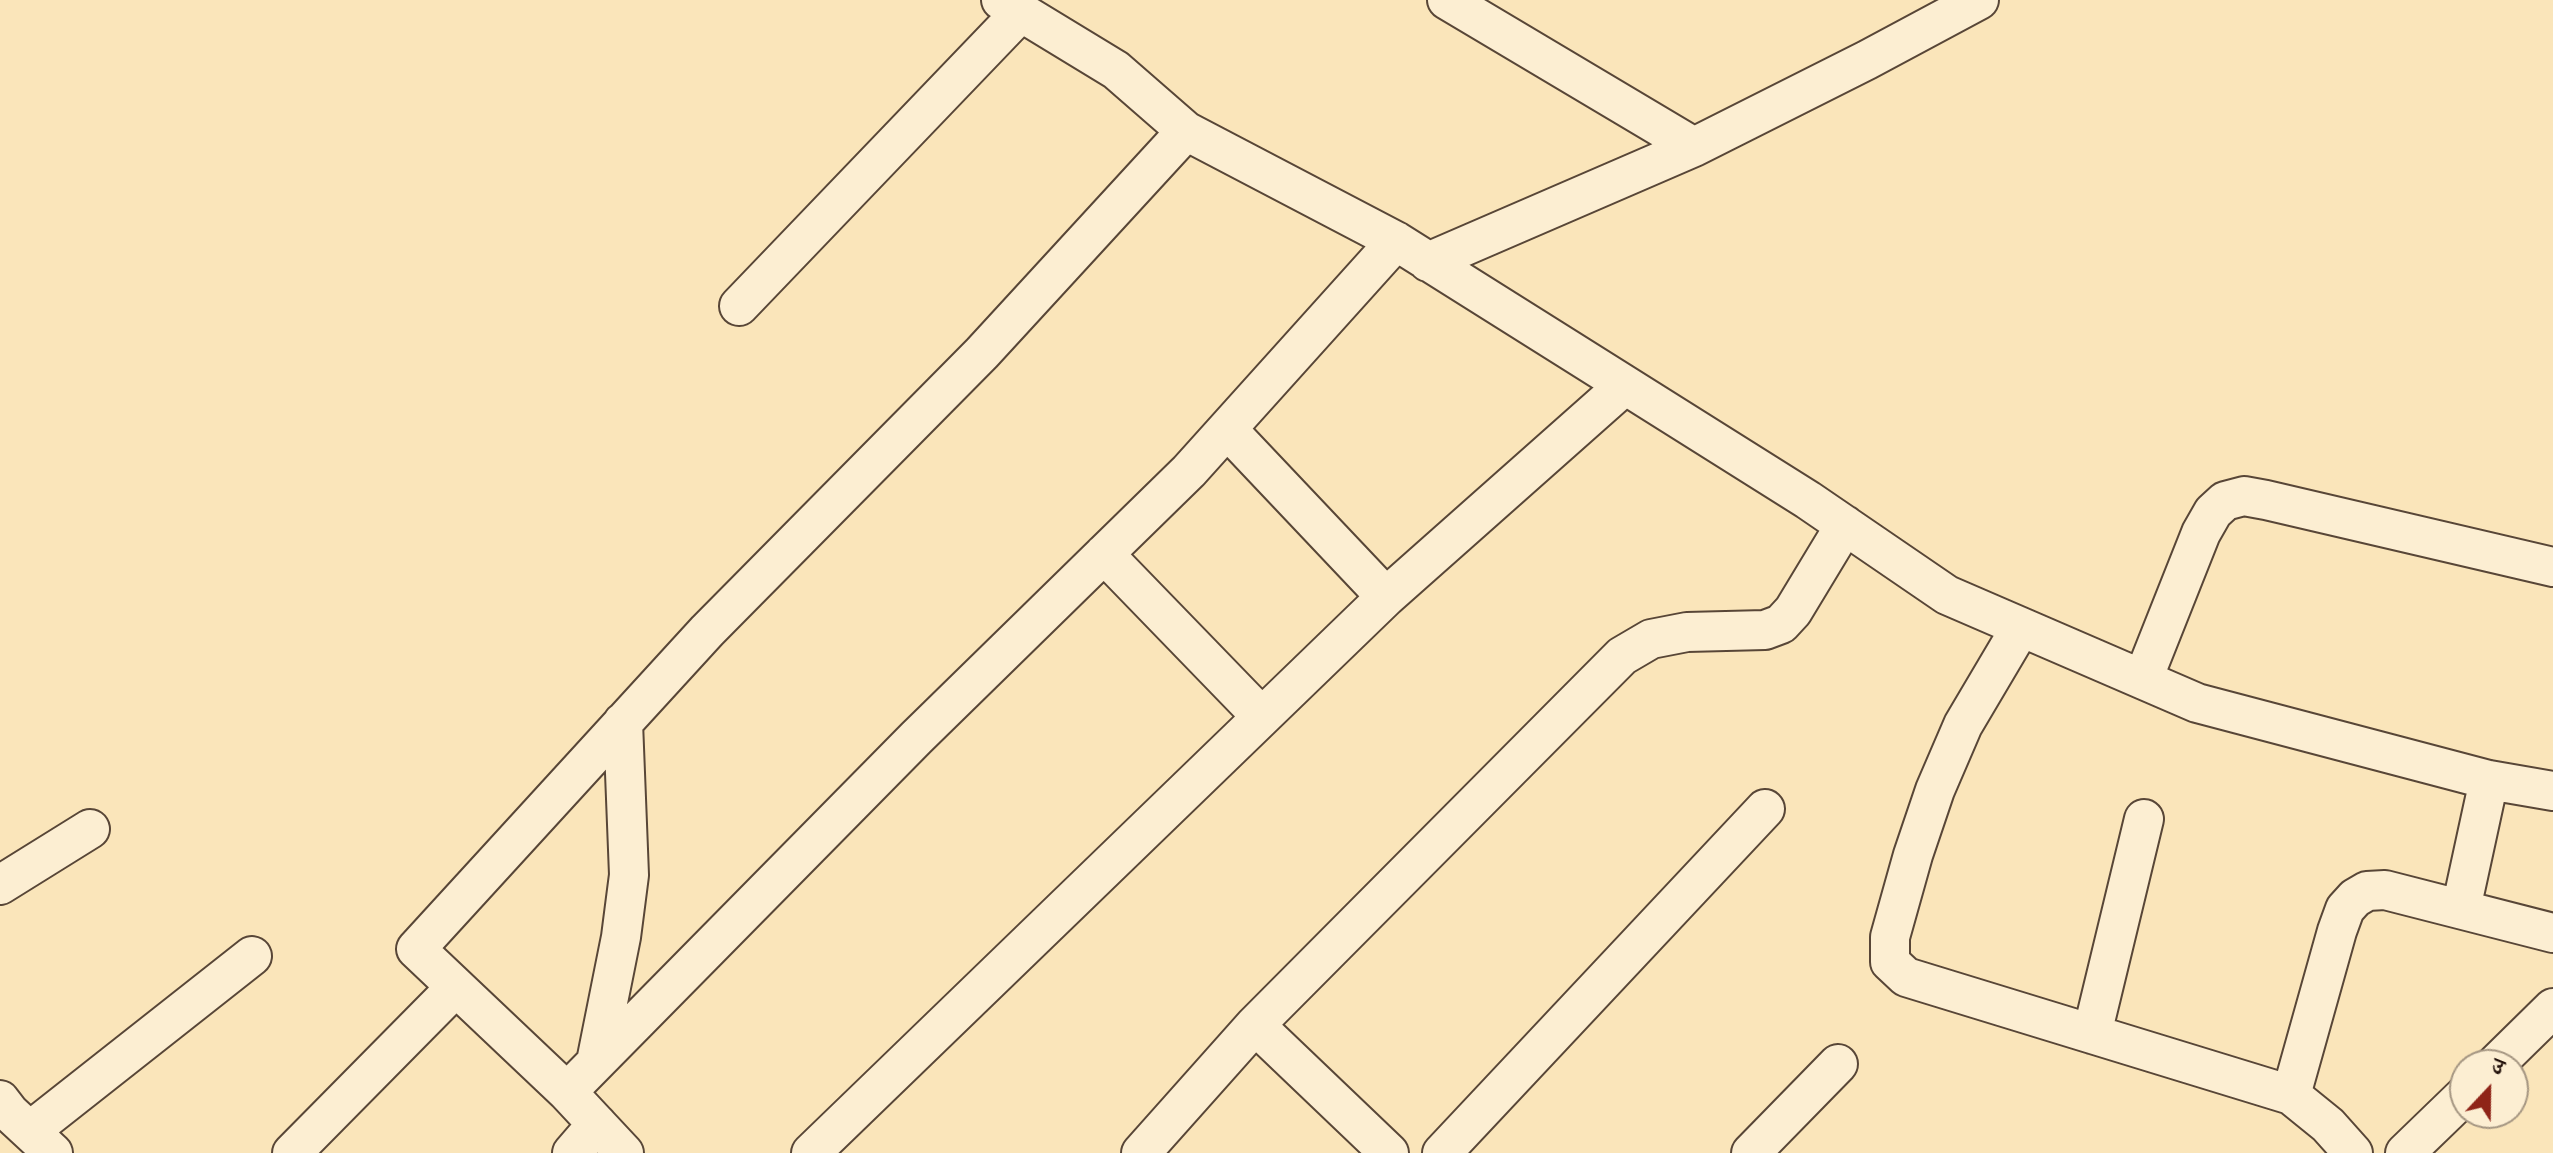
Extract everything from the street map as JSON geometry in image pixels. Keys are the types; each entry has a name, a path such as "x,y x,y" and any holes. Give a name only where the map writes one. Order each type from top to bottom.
{"street":[{"path":"1447,0 1694,147"},
{"path":"1428,262 1694,147 1979,0"},
{"path":"739,306 1034,11 1116,70 1186,131 1396,241 1845,525 1947,595 2197,703 2489,780 2553,791"},
{"path":"624,1153 567,1092 416,949 707,631 982,353 1186,131"},
{"path":"567,1092 916,738 1189,471 1396,241"},
{"path":"811,1153 1386,597 1625,385"},
{"path":"1227,429 1386,597"},
{"path":"2143,679 2201,533 2213,512 2225,501 2244,496 2266,500 2553,567"},
{"path":"1141,1153 1255,1025 1622,656 1651,639 1687,632 1765,630 1781,624 1793,611 1845,525"},
{"path":"1104,554 1261,716"},
{"path":"2021,627 1963,725 1935,790 1890,937 1890,962 1906,977 2291,1095 2328,1125 2353,1153"},
{"path":"596,1062 621,937 629,875 623,722"},
{"path":"2461,909 2489,780"},
{"path":"1442,1153 1765,809"},
{"path":"2092,1034 2144,819"},
{"path":"0,885 90,829"},
{"path":"2291,1095 2337,931 2345,909 2355,898 2367,891 2385,890 2553,933"},
{"path":"0,1100 41,1142 252,956"},
{"path":"292,1153 456,987"},
{"path":"2511,1049 2553,1008"},
{"path":"1255,1025 1389,1153"},
{"path":"1751,1153 1838,1064"},
{"path":"2405,1153 2449,1110"},
{"path":"572,1153 597,1124"}]}
